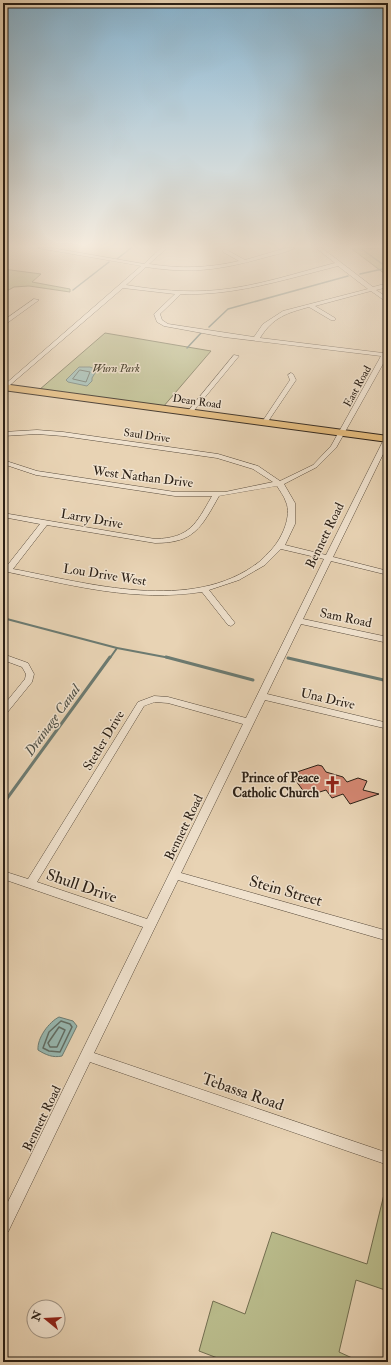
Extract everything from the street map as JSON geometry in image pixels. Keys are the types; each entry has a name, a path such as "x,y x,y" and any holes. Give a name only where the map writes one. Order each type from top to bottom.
{"main road":[{"name":"Dean Road","path":"4,388 387,439"}],"street":[{"path":"3,324 20,312"},
{"path":"4,388 92,312"},
{"path":"159,312 157,314 162,323 204,332 256,340 387,352"},
{"path":"256,340 262,328 273,318 286,312"},
{"path":"320,312 333,319"},
{"name":"East Road","path":"281,483 304,473 323,460 334,447 387,352"},
{"path":"190,412 236,356"},
{"path":"265,422 293,380 291,376"},
{"name":"Saul Drive","path":"3,434 50,433 223,457 250,465 281,483"},
{"name":"Bennett Road","path":"3,1227 387,439"},
{"name":"West Nathan Drive","path":"3,462 36,473 163,493 217,494 281,483"},
{"name":"Lou Drive West","path":"4,570 136,593 176,593 204,589 223,584 247,574 269,558 280,546 288,533 293,518 291,502 281,483"},
{"name":"Larry Drive","path":"3,515 155,541 177,540 188,535 194,530 217,494"},
{"path":"4,570 13,564 45,522"},
{"path":"280,546 388,573"},
{"path":"204,589 231,624"},
{"name":"Sam Road","path":"299,620 388,640"},
{"path":"3,657 20,662 29,669 29,680 3,712"},
{"name":"Una Drive","path":"262,696 388,726"},
{"name":"Stetler Drive","path":"30,884 141,704 154,700 168,700 249,722"},
{"name":"Stein Street","path":"174,875 388,936"},
{"name":"Shull Drive","path":"3,876 150,925"},
{"name":"Tebassa Road","path":"87,1056 388,1159"}],"green space":[{"name":"Wurn Park","path":"105,333 211,351 163,407 39,390"},
{"path":"388,1178 388,1291 356,1280 339,1352 361,1362 228,1362 199,1351 213,1301 245,1314 272,1232 367,1264"}],"water":[{"path":"79,367 90,367 97,370 92,378 92,381 87,386 68,382 66,380"},
{"path":"59,1017 73,1021 77,1026 62,1056 59,1057 47,1055 38,1050 38,1045 44,1031 55,1019"}],"building":[{"name":"Prince of Peace Catholic Church","path":"318,765 322,766 326,772 343,777 347,782 358,778 367,781 363,790 379,794 350,804 343,794 332,798 326,790 307,796 291,774"}],"waterway":[{"name":"Drainage Canal","path":"209,327 225,312"},
{"path":"187,348 201,333"},
{"name":"Drainage Canal","path":"3,618 117,648"},
{"name":"Drainage Canal","path":"110,658 117,648"},
{"name":"Drainage Canal","path":"117,648 169,658"},
{"name":"Drainage Canal","path":"3,804 110,657"},
{"name":"Drainage Canal","path":"169,658 253,680"},
{"path":"288,658 388,681"}],"place":[{"name":"Prince of Peace Catholic Church","path":"332,784"}]}
